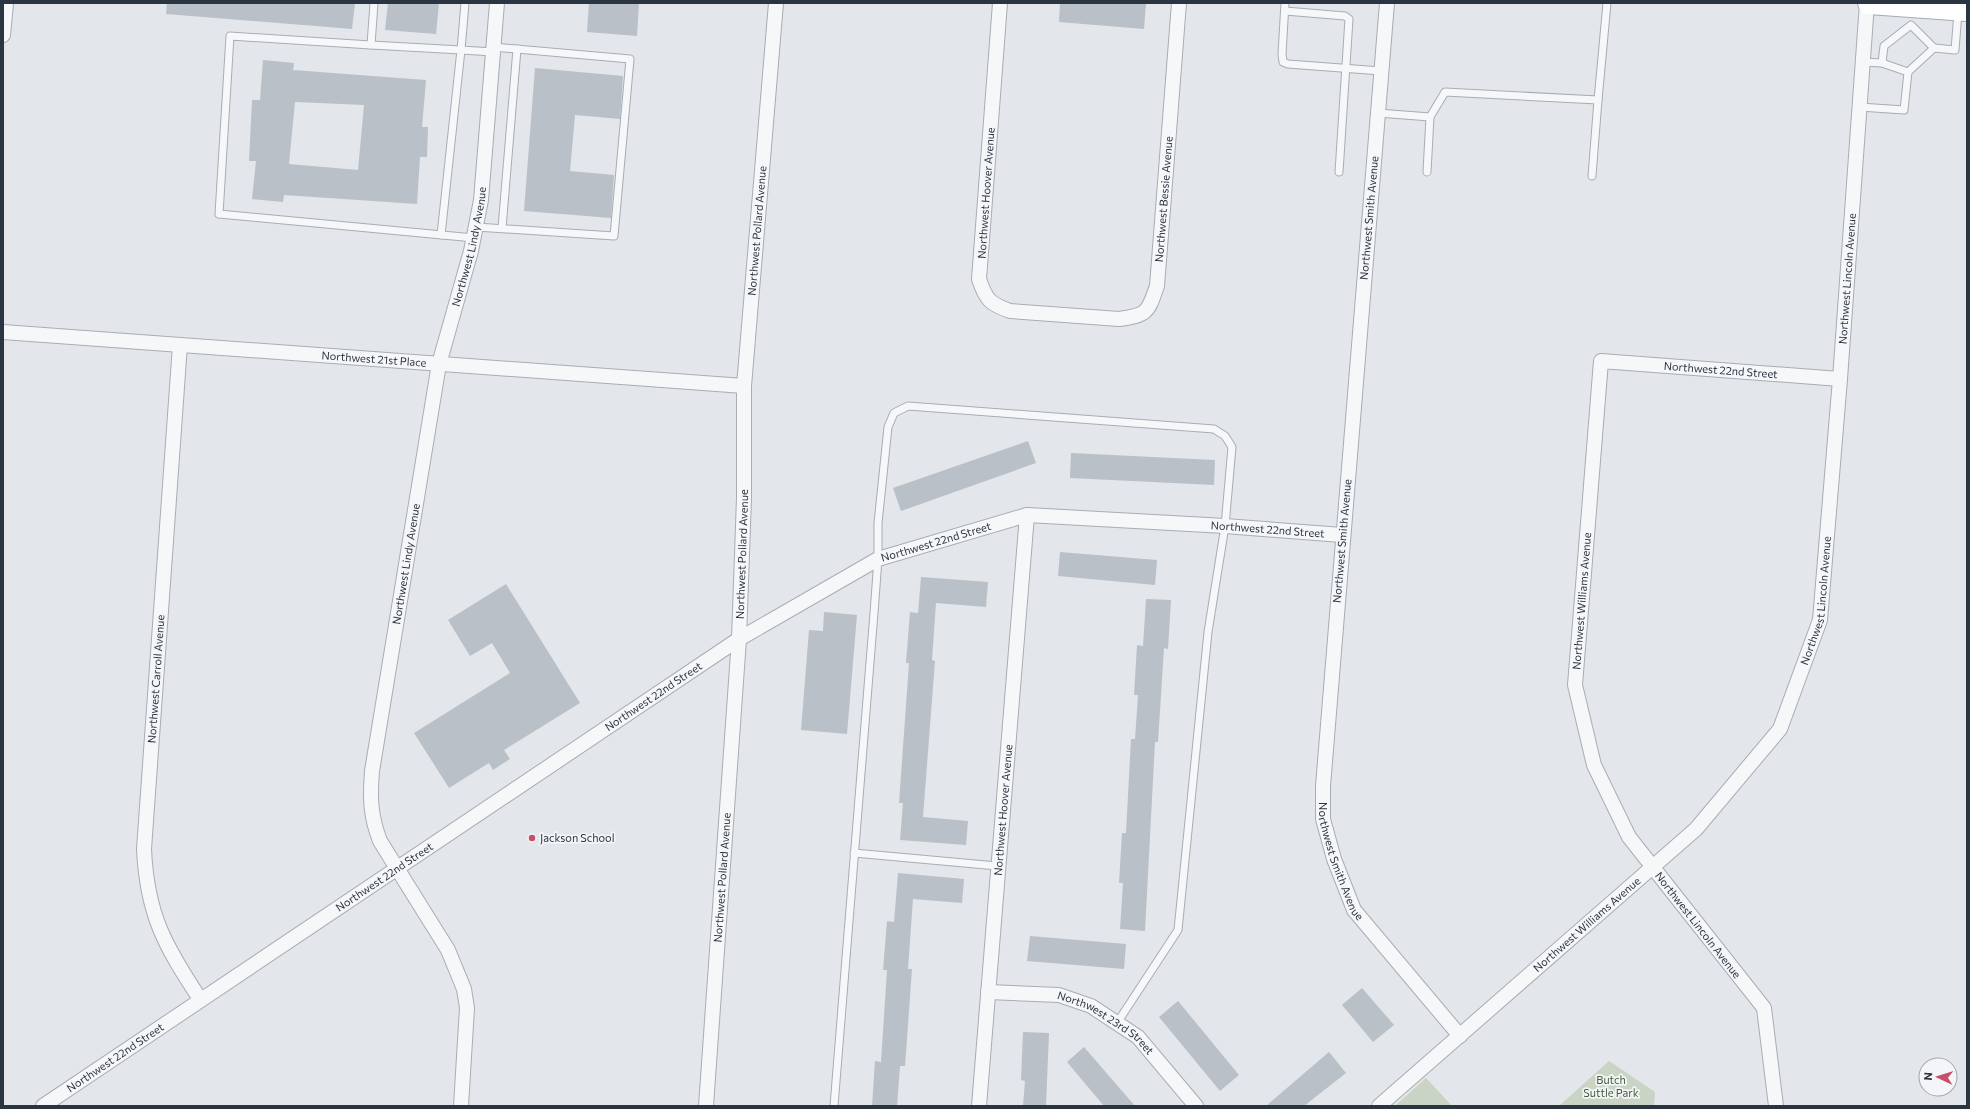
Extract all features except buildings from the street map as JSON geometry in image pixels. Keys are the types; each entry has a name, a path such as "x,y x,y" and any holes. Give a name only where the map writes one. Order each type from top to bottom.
{"main road":[{"path":"1868,3 1912,15 1963,10"}],"street":[{"path":"3,35 6,3"},
{"name":"Northwest Lindy Avenue","path":"462,1106 468,1008 464,989 448,950 380,841 372,821 370,789 439,364 475,232 482,193 497,3"},
{"name":"Northwest Pollard Avenue","path":"706,1106 739,639 744,498 744,386 776,3"},
{"name":"Northwest Hoover Avenue","path":"1000,3 979,279 984,294 994,305 1010,310 1066,316"},
{"name":"Northwest Bessie Avenue","path":"1066,316 1119,319 1137,316 1149,308 1157,286 1179,3"},
{"name":"Northwest Smith Avenue","path":"1387,3 1322,786 1324,819 1334,860 1354,910 1460,1036"},
{"name":"Northwest Lincoln Avenue","path":"1776,1106 1764,1008 1652,867 1696,829 1780,728 1820,620 1840,379 1868,3"},
{"name":"Northwest 21st Place","path":"3,332 744,386"},
{"name":"Northwest Carroll Avenue","path":"180,345 144,849 145,875 155,919 171,954 200,999"},
{"name":"Northwest 22nd Street","path":"1601,361 1840,379"},
{"name":"Northwest Williams Avenue","path":"1379,1106 1652,867 1629,837 1594,765 1575,685 1601,361"},
{"name":"Northwest Hoover Avenue","path":"978,1106 1027,515"},
{"name":"Northwest 22nd Street","path":"43,1106 200,999 397,869 739,639 878,559 1027,515 1225,526 1342,535"},
{"name":"Northwest 23rd Street","path":"988,992 1059,995 1091,1006 1138,1036 1196,1106"}],"lane":[{"path":"371,45 374,3"},
{"path":"441,235 465,3"},
{"path":"1285,3 1282,54 1283,62 1288,64 1381,71"},
{"path":"1592,176 1607,3"},
{"path":"1860,107 1904,110 1908,72 1934,48 1955,50 1963,10"},
{"path":"1285,12 1345,16 1349,19 1339,172"},
{"path":"1882,63 1884,46 1912,15 1934,48"},
{"path":"230,36 461,50 517,49 630,59 614,236 502,228 441,235 219,214 230,36"},
{"path":"502,228 517,49"},
{"path":"1863,62 1882,63 1908,72"},
{"path":"1427,172 1430,117 1446,92 1598,100"},
{"path":"1378,112 1430,117"},
{"path":"834,1106 878,559 878,523 888,426 894,413 908,406 1214,429 1225,436 1232,447 1225,526 1208,632 1178,930 1116,1023"},
{"path":"854,853 998,866"}],"green space":[{"name":"Butch Suttle Park","path":"1609,1061 1655,1092 1654,1106 1559,1106"},
{"path":"1426,1078 1452,1106 1395,1106"}],"place":[{"name":"Jackson School","path":"532,838"}]}
